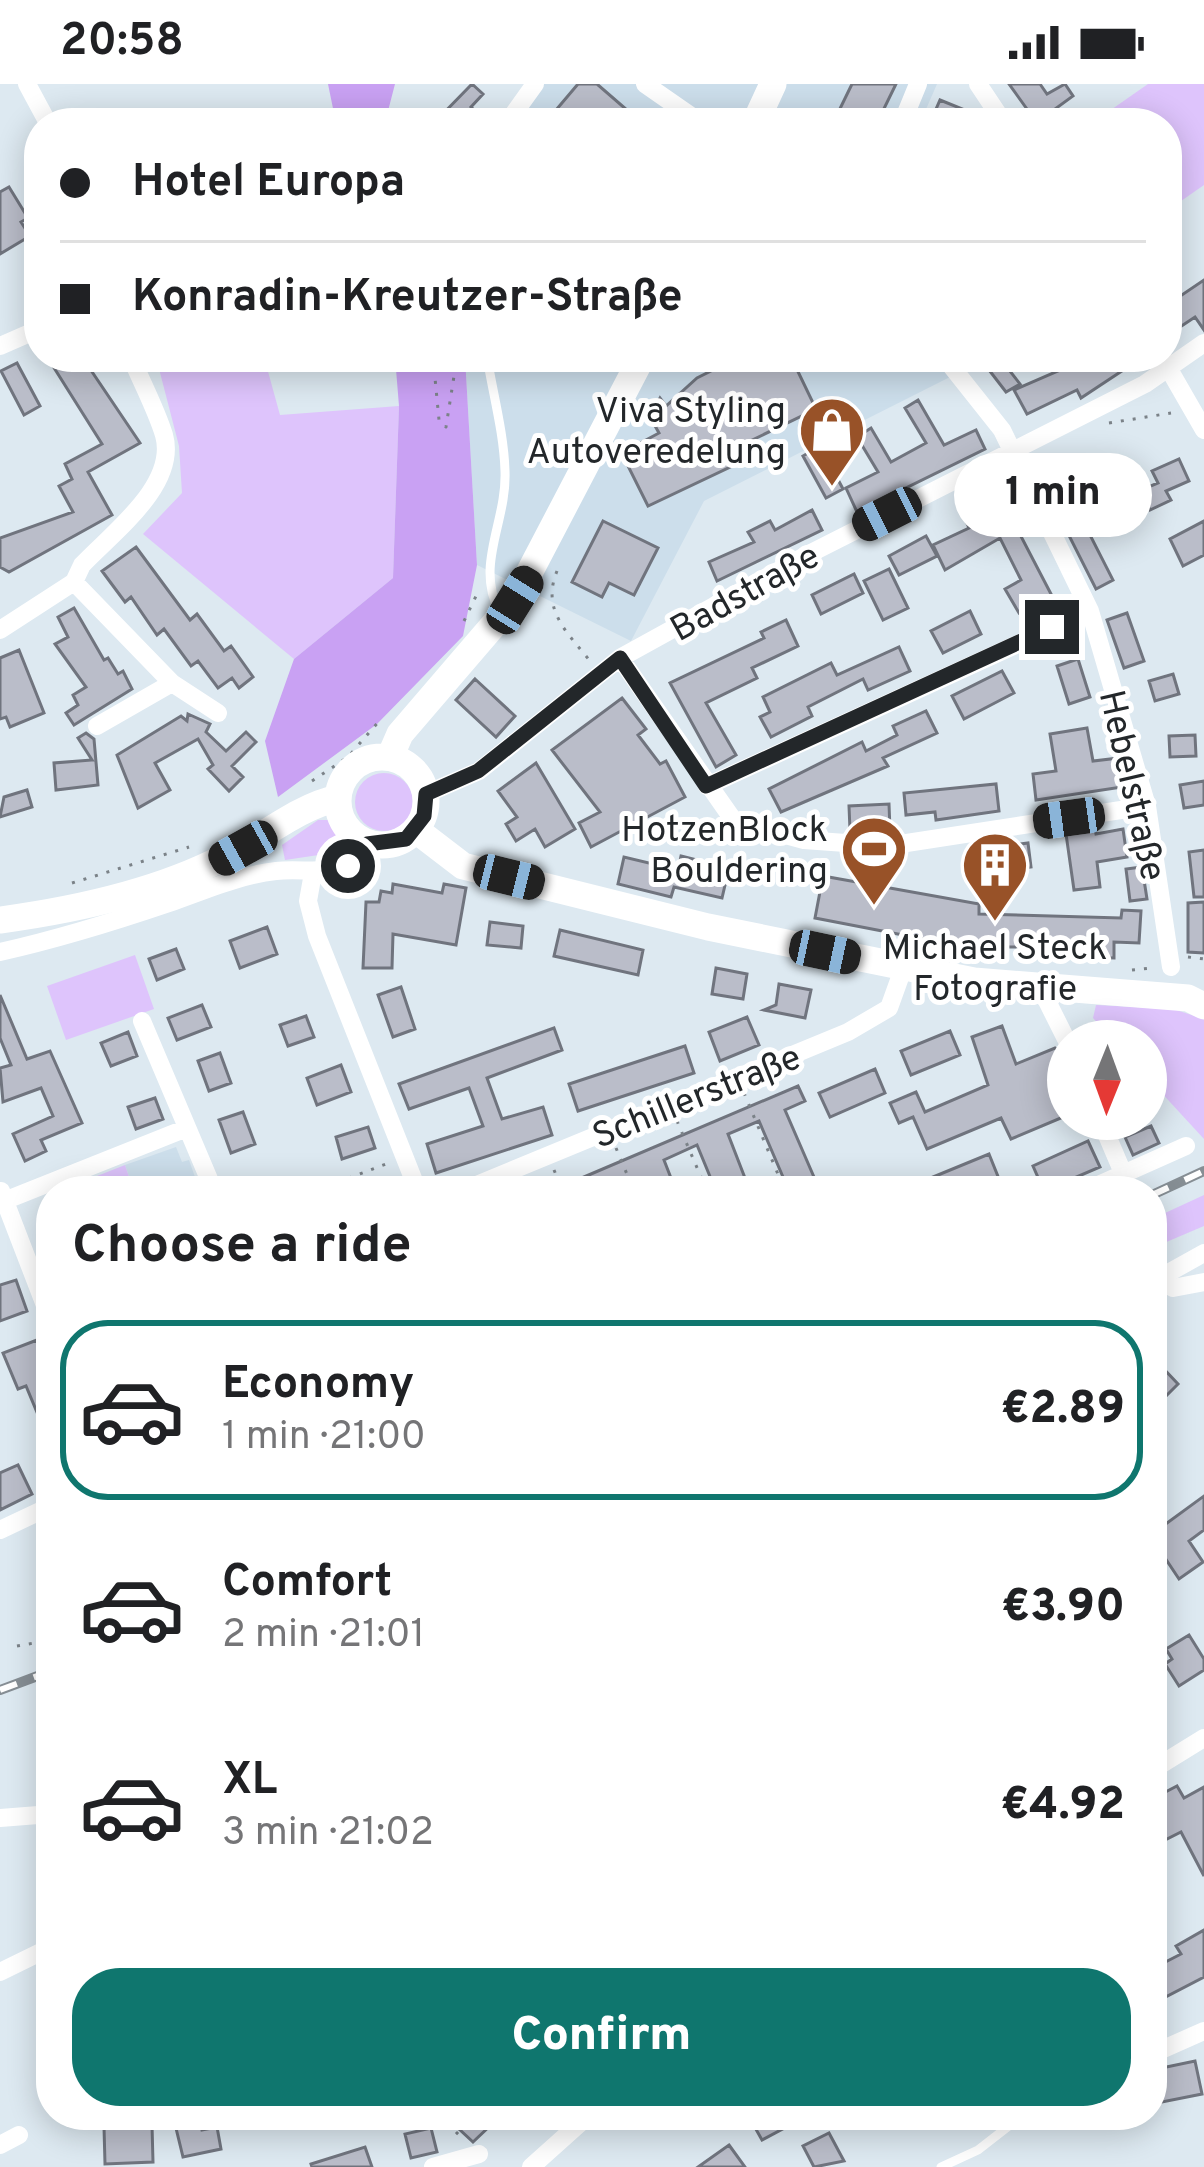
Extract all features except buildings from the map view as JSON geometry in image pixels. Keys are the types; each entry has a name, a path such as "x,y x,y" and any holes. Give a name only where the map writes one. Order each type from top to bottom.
{"main road":[{"path":"390,757 400,734 502,616 533,572 635,372"},
{"path":"390,757 415,771 426,794 424,816 416,830 393,845 367,844 347,829 338,798 353,766 390,757"},
{"path":"0,920 100,901 218,861 316,803 338,798"},
{"path":"416,830 463,866 511,870 903,969 1041,989 1188,998 1204,1006"}],"street":[{"path":"645,84 679,108"},
{"path":"0,630 74,582 82,565 157,483 165,439 137,372"},
{"name":"Hebelstraße","path":"956,372 1002,430 1090,610 1147,806 1171,967"},
{"name":"Badstraße","path":"426,794 478,771 620,658 1010,450 1084,416 1152,372"},
{"path":"1172,372 1204,430"},
{"path":"74,582 172,683 218,713"},
{"path":"706,786 1090,610"},
{"path":"620,658 734,820 804,840 887,846 1147,806"},
{"path":"97,726 172,683"},
{"path":"0,952 66,938 229,882 278,870 313,873 348,866 367,844"},
{"path":"313,873 308,901 316,936 412,1176"},
{"name":"Schillerstraße","path":"498,1176 848,1032 889,1008 903,969"},
{"path":"1041,989 1056,1020"},
{"path":"142,1021 207,1176"},
{"path":"55,1176 187,1129"},
{"path":"1109,1140 1123,1173"},
{"path":"1117,1176 1186,1146"},
{"path":"36,1183 2,1195 36,1271"},
{"path":"1167,1273 1204,1252"},
{"path":"1167,1285 1204,1282"},
{"path":"0,1530 36,1513"},
{"path":"1167,1761 1204,1738"},
{"path":"0,1818 36,1815"},
{"path":"0,1972 36,1954"},
{"path":"1167,2048 1204,2032"},
{"path":"531,2167 573,2130"},
{"path":"0,2145 19,2134"},
{"path":"434,2167 479,2154"}],"lane":[{"path":"490,372 506,473 487,567 488,590 502,616"},
{"path":"941,2167 978,2150 1004,2130"}],"path":[{"path":"434,372 439,419 446,427 455,372"},
{"path":"1084,416 1108,423 1192,405"},
{"path":"564,556 550,588 553,614 601,674"},
{"path":"58,888 203,843"},
{"path":"737,1078 779,1176"},
{"path":"670,1105 701,1176"},
{"path":"354,1176 404,1157"},
{"path":"622,1161 628,1176"},
{"path":"17,1646 36,1643"},
{"path":"454,2130 479,2154"}],"shaded area":[{"path":"328,84 395,84 389,108 333,108"},
{"path":"526,84 937,84 927,108 511,108"},
{"path":"1148,84 1204,84 1204,185 1182,200 1182,108 1114,108"},
{"path":"160,372 268,372 280,415 399,406 393,578 294,659 143,534 182,493 179,446"},
{"path":"396,372 466,372 477,565 463,636 377,724 278,797 265,741 294,659 393,578"},
{"path":"466,372 950,372 952,376 704,501 631,641 477,565"},
{"path":"384,773 405,781 413,802 405,823 384,831 363,823 355,802 363,781"},
{"path":"318,820 331,820 340,830 332,853 285,860 282,845"},
{"path":"135,955 154,1009 66,1040 47,986"},
{"path":"1096,1005 1173,1009 1204,1019 1204,1139 1167,1099 1167,1020 1093,1018"},
{"path":"176,1147 182,1162 189,1160 195,1176 129,1176 125,1165"},
{"path":"125,1165 129,1176 97,1176"},
{"path":"1204,1195 1204,1226 1167,1242 1167,1212"}],"railway":[{"path":"1167,1188 1204,1171"},
{"path":"0,1690 36,1677"}],"place":[{"name":"Viva Styling Autoveredelung","path":"832,489"},
{"name":"HotzenBlock Bouldering","path":"874,908"},
{"name":"Michael Steck Fotografie","path":"995,924"}],"route":[{"path":"348,866 367,844 393,845 406,839 424,816 426,794 478,771 620,658 706,786 874,713 1052,627"}]}
